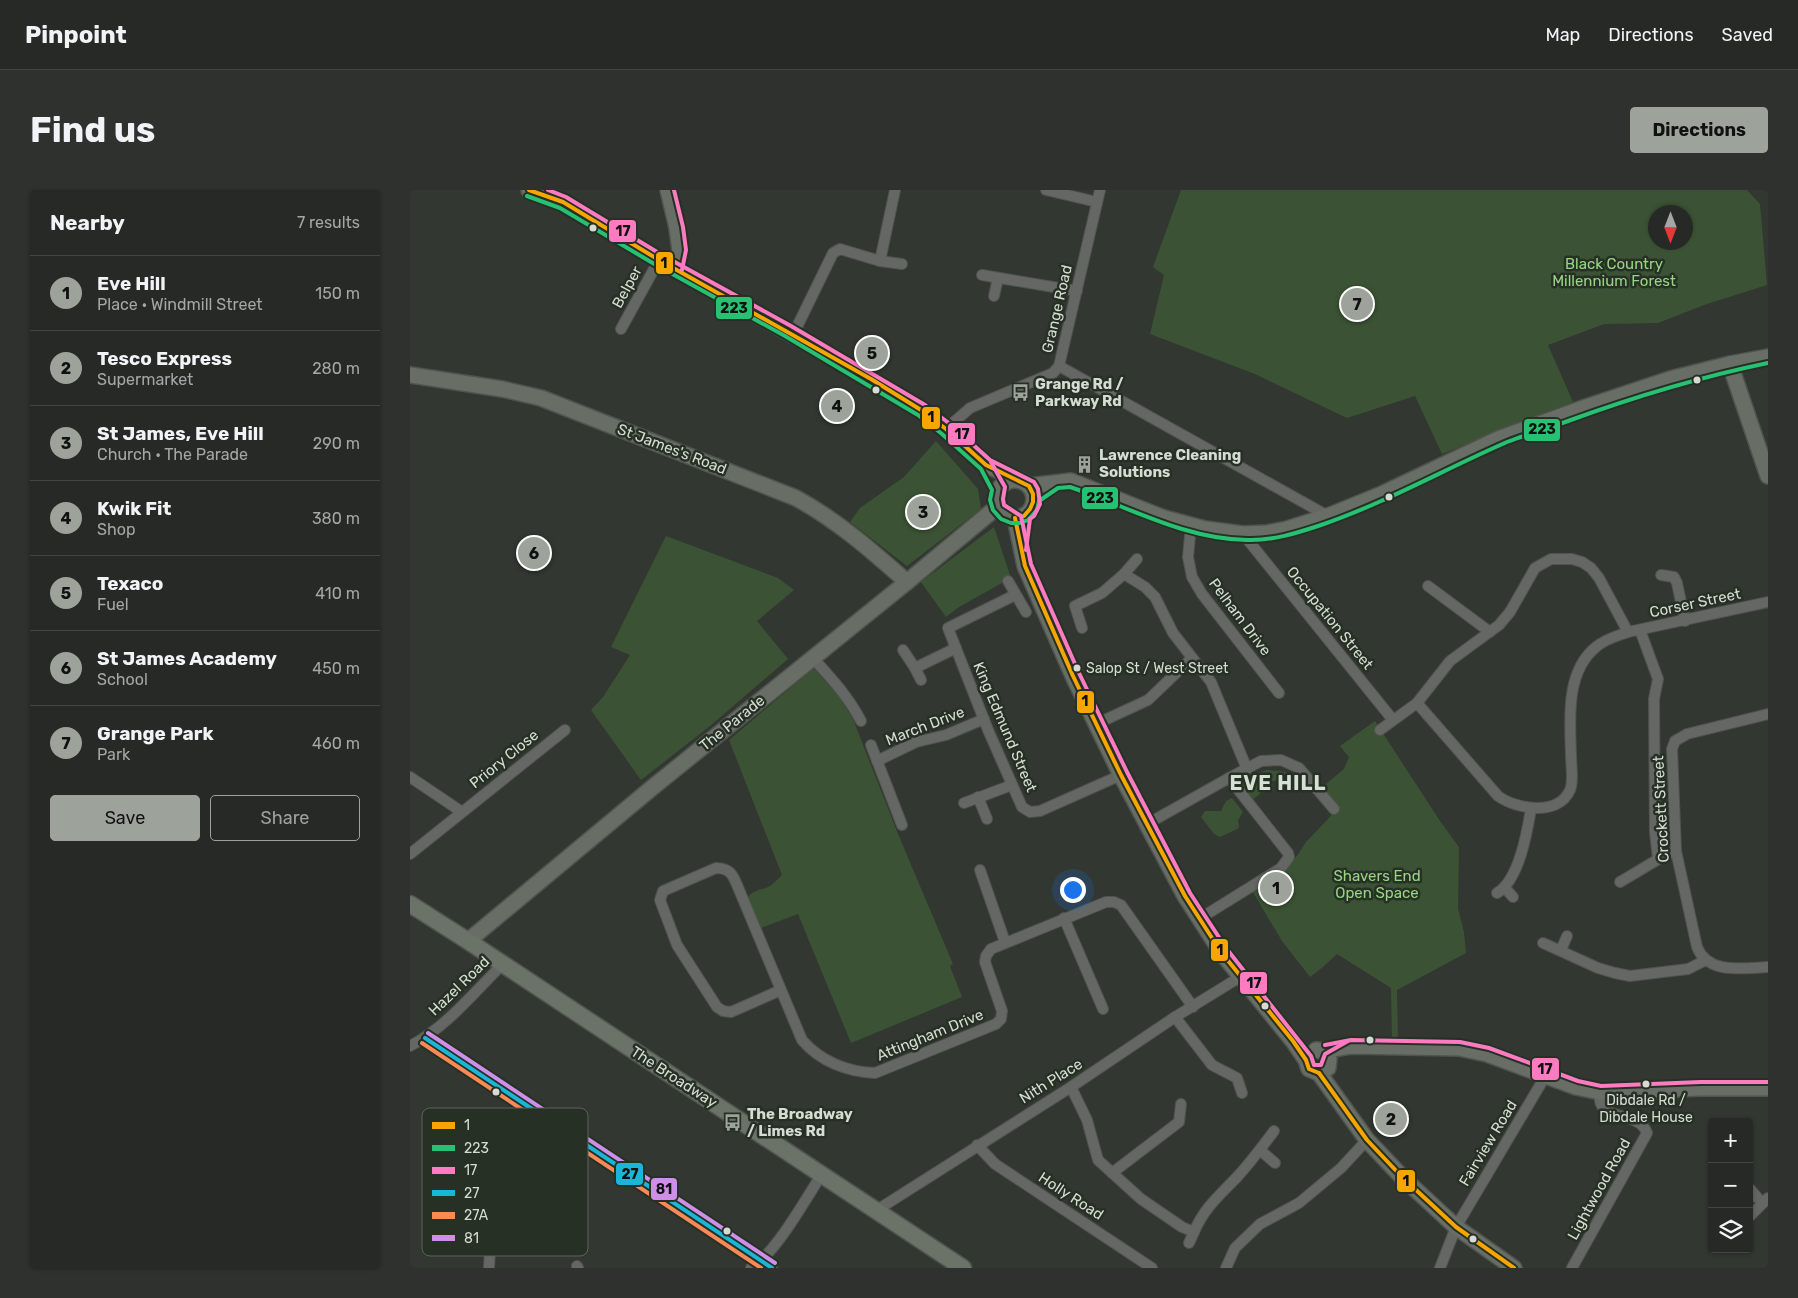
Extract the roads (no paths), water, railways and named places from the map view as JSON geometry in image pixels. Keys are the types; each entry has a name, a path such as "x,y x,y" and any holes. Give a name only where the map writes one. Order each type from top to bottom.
{"main road":[{"path":"668,190 680,251 676,269"},
{"path":"539,191 563,202 659,260 872,379 921,410 946,429 986,465 1028,488 1032,508 1019,517 1007,516 998,507 996,495 999,489 1009,481 1028,488 1071,481 1164,518 1191,525 1243,534 1287,529 1328,516 1382,494 1498,439 1670,379 1768,357"},
{"path":"1730,364 1768,476"},
{"name":"St James's Road","path":"410,374 541,398 796,498 820,511 841,526 907,582"},
{"path":"986,465 999,489"},
{"name":"The Parade","path":"468,941 812,657 998,507"},
{"path":"1019,517 1020,548 1025,566 1121,775 1199,919 1240,977 1293,1042 1320,1064 1367,1140 1402,1178 1456,1227 1514,1268"},
{"name":"The Broadway","path":"410,904 963,1268"},
{"path":"1320,1064 1351,1046 1458,1048 1487,1054 1576,1087 1600,1092 1701,1088 1768,1088"}],"street":[{"path":"880,261 895,190"},
{"path":"1046,190 1097,202"},
{"name":"Grange Road","path":"946,429 970,408 1053,373 1059,366 1100,190"},
{"path":"793,335 834,253 840,249 880,261 902,264"},
{"name":"Belper","path":"621,329 659,260"},
{"path":"982,275 1077,291"},
{"path":"994,296 998,278"},
{"path":"1059,366 1328,516"},
{"name":"Pelham Drive","path":"1191,525 1188,557 1192,577 1202,594 1278,693"},
{"name":"Occupation Street","path":"1243,534 1393,720"},
{"path":"1380,730 1417,703 1459,652 1490,632 1510,612 1535,568 1551,559 1562,558 1582,562 1591,568 1600,578 1628,632"},
{"path":"1082,628 1075,606 1102,592 1124,574 1137,559"},
{"path":"1124,574 1145,587 1155,597 1173,633 1212,682 1247,769"},
{"path":"1661,575 1674,577 1677,583 1684,621"},
{"path":"1008,581 1026,612"},
{"path":"1428,586 1490,632"},
{"name":"King Edmund Street","path":"1015,595 948,628 1022,807 1030,812 1040,812 1121,775"},
{"name":"Corser Street","path":"1531,809 1551,806 1560,801 1570,789 1570,712 1572,694 1576,679 1586,657 1596,647 1606,640 1628,632 1768,602"},
{"path":"1640,630 1658,679 1654,698 1658,859"},
{"path":"916,668 956,648"},
{"path":"903,650 916,668 921,680"},
{"path":"812,657 842,689 861,721"},
{"path":"1096,724 1148,700 1192,658"},
{"path":"1417,703 1498,796 1506,802 1531,809 1524,850 1501,890 1513,897"},
{"name":"Crockett Street","path":"1706,960 1700,956 1697,947 1676,851 1672,749 1675,741 1687,734 1768,714"},
{"name":"March Drive","path":"877,761 916,742 946,735 984,719"},
{"name":"Priory Close","path":"410,854 566,730"},
{"name":"March Drive","path":"871,745 902,824"},
{"path":"1147,824 1261,761 1280,760 1298,768 1334,809"},
{"path":"410,777 462,812"},
{"path":"1199,919 1281,868 1289,858 1288,853 1228,778"},
{"path":"964,803 1012,785"},
{"path":"978,797 987,819"},
{"path":"1620,882 1658,859 1676,851"},
{"name":"Attingham Drive","path":"781,990 731,1012 723,1011 717,1007 677,945 660,900 663,891 716,868 724,868 730,872 740,892 802,1040 812,1051 851,1070 875,1073 996,1024 1001,1019 1002,1011 985,962 986,956 991,949 1106,902 1121,905 1193,1006"},
{"path":"980,870 1005,942"},
{"path":"1064,918 1103,1009"},
{"path":"1561,950 1567,936"},
{"path":"1543,943 1598,968 1615,974 1630,976 1688,969 1706,960 1718,967 1768,967"},
{"name":"Hazel Road","path":"410,1046 425,1038 503,964"},
{"name":"Nith Place","path":"877,1210 1240,977"},
{"path":"1175,1017 1212,1065 1237,1078 1242,1093"},
{"path":"425,1038 529,1108"},
{"name":"Fairview Road","path":"1440,1268 1456,1227 1546,1075"},
{"path":"1071,1087 1087,1120 1098,1160 1141,1198 1182,1227 1194,1232"},
{"name":"Lightwood Road","path":"1572,1268 1647,1133 1645,1126 1605,1109 1600,1103 1600,1092"},
{"path":"1112,1173 1174,1127 1179,1122 1181,1104"},
{"path":"1188,1243 1201,1216 1211,1203 1238,1176 1274,1132"},
{"path":"1226,1268 1235,1248 1260,1224 1299,1203 1341,1168 1367,1140"},
{"name":"Holly Road","path":"977,1145 995,1164 1152,1268"},
{"path":"588,1147 772,1268"},
{"path":"1260,1150 1275,1163"},
{"path":"751,1268 762,1261 772,1249 822,1174"},
{"path":"1753,1191 1765,1201 1753,1213"}],"place":[{"name":"Grange Park","path":"1357,304"},
{"name":"Texaco","path":"872,353"},
{"name":"Grange Rd / Parkway Rd","path":"1021,393"},
{"name":"Kwik Fit","path":"837,406"},
{"name":"Lawrence Cleaning Solutions","path":"1085,464"},
{"name":"St James, Eve Hill","path":"923,512"},
{"name":"St James Academy","path":"534,553"},
{"name":"Salop St / West Street","path":"1077,668"},
{"name":"Eve Hill","path":"1276,888"},
{"name":"Dibdale Rd / Dibdale House","path":"1646,1084"},
{"name":"Tesco Express","path":"1391,1119"},
{"name":"The Broadway / Limes Rd","path":"733,1123"}],"district":[{"name":"EVE HILL","path":"1278,783"}],"park label":[{"name":"Black Country Millennium Forest","path":"1614,272"},
{"name":"Shavers End Open Space","path":"1377,884"}]}
